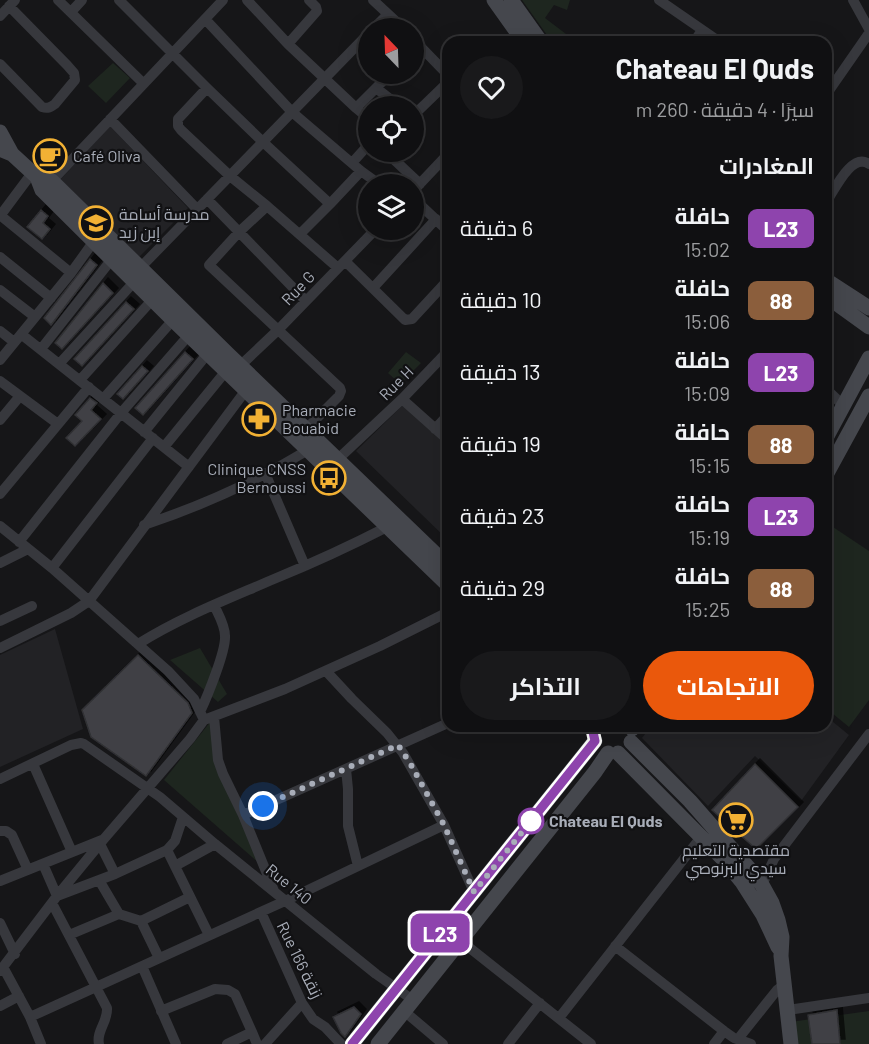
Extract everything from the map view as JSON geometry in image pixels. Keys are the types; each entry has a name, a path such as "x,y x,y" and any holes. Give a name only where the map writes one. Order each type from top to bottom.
{"street":[{"path":"58,0 143,83"},
{"path":"71,12 82,0"},
{"path":"119,0 207,88 330,204"},
{"path":"71,273 0,215 110,119 223,0"},
{"path":"247,0 288,44 356,108 380,84"},
{"path":"288,44 317,11 309,0"},
{"path":"373,0 392,18"},
{"path":"494,0 520,36"},
{"path":"511,0 537,36"},
{"path":"659,0 711,36"},
{"path":"832,86 869,31 853,0"},
{"path":"0,16 12,3 74,73 75,80 55,104 45,108 0,64"},
{"path":"384,18 388,14"},
{"path":"205,19 292,112 365,174"},
{"path":"698,36 702,30"},
{"path":"60,363 197,209 358,44"},
{"path":"424,52 442,69"},
{"path":"207,88 181,115 178,119 178,126 230,176 300,234 373,288 404,319 412,319 442,286"},
{"path":"376,88 386,96"},
{"path":"424,105 442,88"},
{"path":"110,119 197,209"},
{"path":"0,132 6,151 41,180 233,368 306,429 442,560"},
{"path":"832,193 850,166 859,161 869,164"},
{"path":"300,234 330,204 359,162"},
{"path":"395,162 405,174"},
{"path":"424,181 442,165"},
{"path":"41,180 94,242 112,259 137,274 153,299 173,320 208,353 233,368 246,390 442,579"},
{"path":"207,199 306,301"},
{"path":"267,206 209,265 338,385 341,391 339,396 306,429"},
{"path":"424,208 442,225"},
{"path":"373,288 436,219"},
{"name":"Rue G","path":"164,447 233,368 278,330 365,240"},
{"path":"0,360 94,242"},
{"path":"0,257 51,298"},
{"path":"41,349 112,259"},
{"path":"832,284 869,308"},
{"path":"0,290 35,317"},
{"path":"0,495 58,424 85,384 153,299"},
{"path":"832,300 869,327"},
{"path":"103,399 173,320"},
{"path":"0,331 41,349 189,467"},
{"path":"0,563 24,545 121,413 189,335"},
{"path":"52,568 208,353"},
{"name":"Rue H","path":"338,459 402,399 442,357"},
{"path":"832,427 869,358"},
{"path":"0,381 58,424"},
{"path":"0,648 71,613 88,601 246,390"},
{"path":"832,395 844,406"},
{"path":"0,420 20,396"},
{"path":"832,464 869,396"},
{"path":"402,399 442,435"},
{"path":"435,429 442,421"},
{"path":"144,525 181,513 308,450"},
{"path":"265,473 305,566"},
{"path":"0,526 52,568 168,671 189,693 206,716 223,774 243,815 274,892"},
{"path":"138,644 166,627 214,604 305,566 387,527"},
{"path":"41,1044 30,1017 2,969 101,842 190,739 206,716 226,637 214,604"},
{"path":"0,621 32,606"},
{"path":"206,716 261,699 380,646 442,615"},
{"path":"326,671 398,745 444,825 474,892"},
{"path":"243,815 442,726"},
{"path":"352,1044 474,892 592,732"},
{"path":"594,732 600,748 613,753 752,884"},
{"path":"378,1044 595,772 613,753 627,748 632,732"},
{"path":"633,732 690,801 752,884 781,956 788,1010 789,1044"},
{"path":"752,884 774,859 869,734"},
{"name":"Rue 140","path":"33,764 71,745 81,743 93,749 148,788 396,989 408,1006 443,1044"},
{"path":"0,779 33,764 72,852"},
{"path":"346,769 348,826 358,866"},
{"path":"55,900 167,850 175,841 183,817"},
{"path":"30,1017 285,901 444,825"},
{"path":"0,831 6,831 12,835 28,870"},
{"path":"559,1018 701,837"},
{"path":"0,881 101,842"},
{"path":"101,842 115,874"},
{"path":"175,867 215,844"},
{"path":"167,850 209,935"},
{"path":"43,864 69,935 107,1008 107,1014 98,1036 99,1044"},
{"path":"99,880 119,914"},
{"path":"69,935 119,914 141,921 190,897"},
{"name":"Rue 166 زنقة","path":"261,912 303,1003 313,1019 325,1027 341,1044"},
{"path":"141,921 159,958"},
{"path":"0,923 15,954"},
{"path":"461,941 591,1044"},
{"path":"615,946 724,1031 751,1044"},
{"path":"142,966 176,1044"},
{"path":"738,1039 777,990 785,984"},
{"path":"161,1011 215,989 228,990 235,994 257,1044"},
{"path":"0,1006 19,996"},
{"path":"788,1010 869,998"},
{"path":"265,1044 303,1003"},
{"path":"508,1044 540,1003"},
{"path":"714,1044 724,1031"},
{"path":"227,1044 252,1032"}],"shaded area":[{"path":"522,0 570,0 567,10 554,5 545,18 566,34 564,36 548,36"},
{"path":"113,63 130,78 106,103 88,86"},
{"path":"110,126 188,208 138,258 59,181"},
{"path":"406,352 421,363 400,384 388,373"},
{"path":"405,403 442,437 442,534 356,451"},
{"path":"832,526 869,551 869,700 849,727 832,713"},
{"path":"55,629 83,729 0,767 0,655"},
{"path":"200,648 227,694 218,702 170,660"},
{"path":"211,721 215,762 261,865 164,780"},
{"path":"832,721 849,735 801,801 755,756 708,806 642,738 646,732 832,732"},
{"path":"869,1011 869,1044 792,1044 790,1022"}],"building":[{"path":"41,210 48,216 43,223 50,229 42,239 27,227"},
{"path":"90,259 97,265 51,325 44,318"},
{"path":"103,283 113,293 62,349 55,343"},
{"path":"126,302 134,309 82,366 74,359"},
{"path":"185,352 193,359 143,415 135,408"},
{"path":"142,366 148,371 123,399 117,394"},
{"path":"90,398 97,403 91,410 101,419 75,446 66,438 82,421 75,415"},
{"path":"138,655 188,703 192,713 146,776 91,737 82,710"},
{"path":"755,764 798,807 756,849 712,810"},
{"path":"354,1007 361,1014 345,1037 333,1017"},
{"path":"837,1010 840,1044 812,1044 808,1015"}],"bus line":[{"name":"L23","path":"352,1044 595,741 593,732"}],"place":[{"name":"Café Oliva","path":"50,156"},
{"name":"مدرسة أسامة إبن زيد","path":"96,223"},
{"name":"Pharmacie Bouabid","path":"259,419"},
{"name":"Clinique CNSS Bernoussi","path":"329,478"},
{"name":"مقتصدية التعليم سيدي البرنوصي","path":"736,820"},
{"name":"Chateau El Quds","path":"531,821"}],"route":[{"path":"263,806 398,745 444,825 474,892 531,821"}]}
